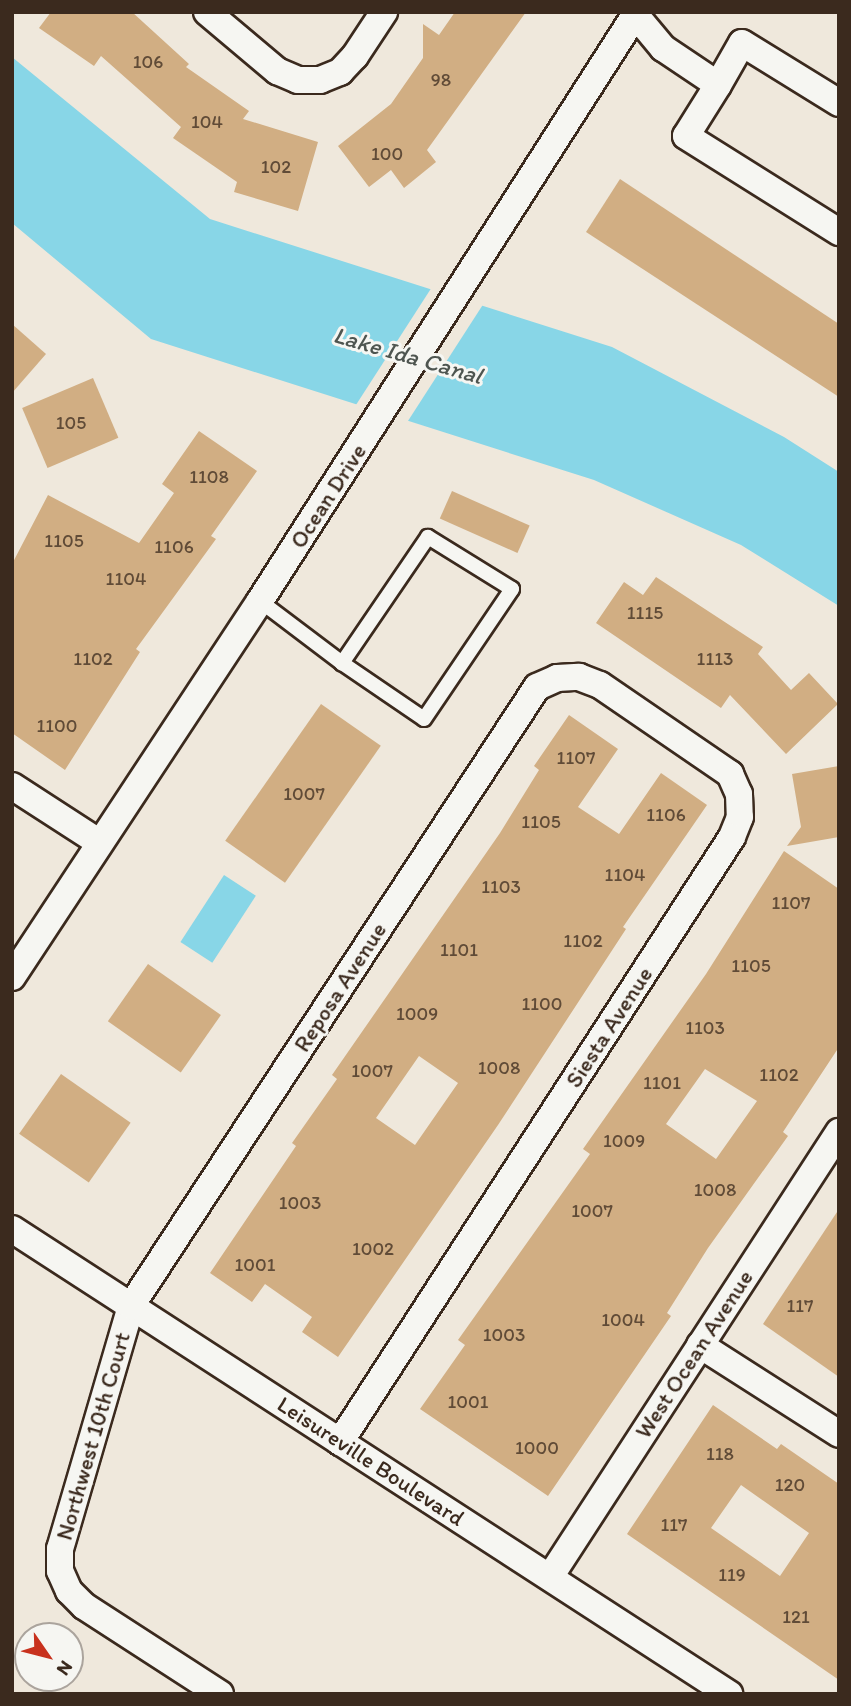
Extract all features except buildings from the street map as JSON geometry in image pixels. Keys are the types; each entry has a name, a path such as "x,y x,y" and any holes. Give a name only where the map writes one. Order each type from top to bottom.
{"street":[{"path":"206,12 277,71 298,80 320,80 340,72 384,12"},
{"path":"635,13 663,48 718,85"},
{"name":"Ocean Drive","path":"12,976 97,841 260,601 373,427 635,13"},
{"path":"839,103 742,43 686,135 839,232"},
{"name":"Siesta Avenue","path":"340,1442 732,837 740,817 740,794 730,774 600,685 579,677 557,678"},
{"name":"Reposa Avenue","path":"131,1306 537,687 557,678"},
{"path":"12,786 97,841"},
{"name":"West Ocean Avenue","path":"550,1577 838,1135"},
{"name":"Leisureville Boulevard","path":"12,1229 729,1694"},
{"name":"Northwest 10th Court","path":"131,1306 60,1549 60,1571 69,1591 84,1606 220,1694"},
{"path":"700,1345 839,1434"}],"lane":[{"path":"260,601 342,663 424,719 512,589 428,537 342,663"}],"water":[{"name":"Lake Ida Canal","path":"12,57 210,219 612,347 784,437 839,472 839,606 741,545 594,480 151,339 12,223"},
{"path":"224,875 256,896 212,963 180,942"}],"pier":[{"path":"432,287 484,303 406,424 354,408"}]}
